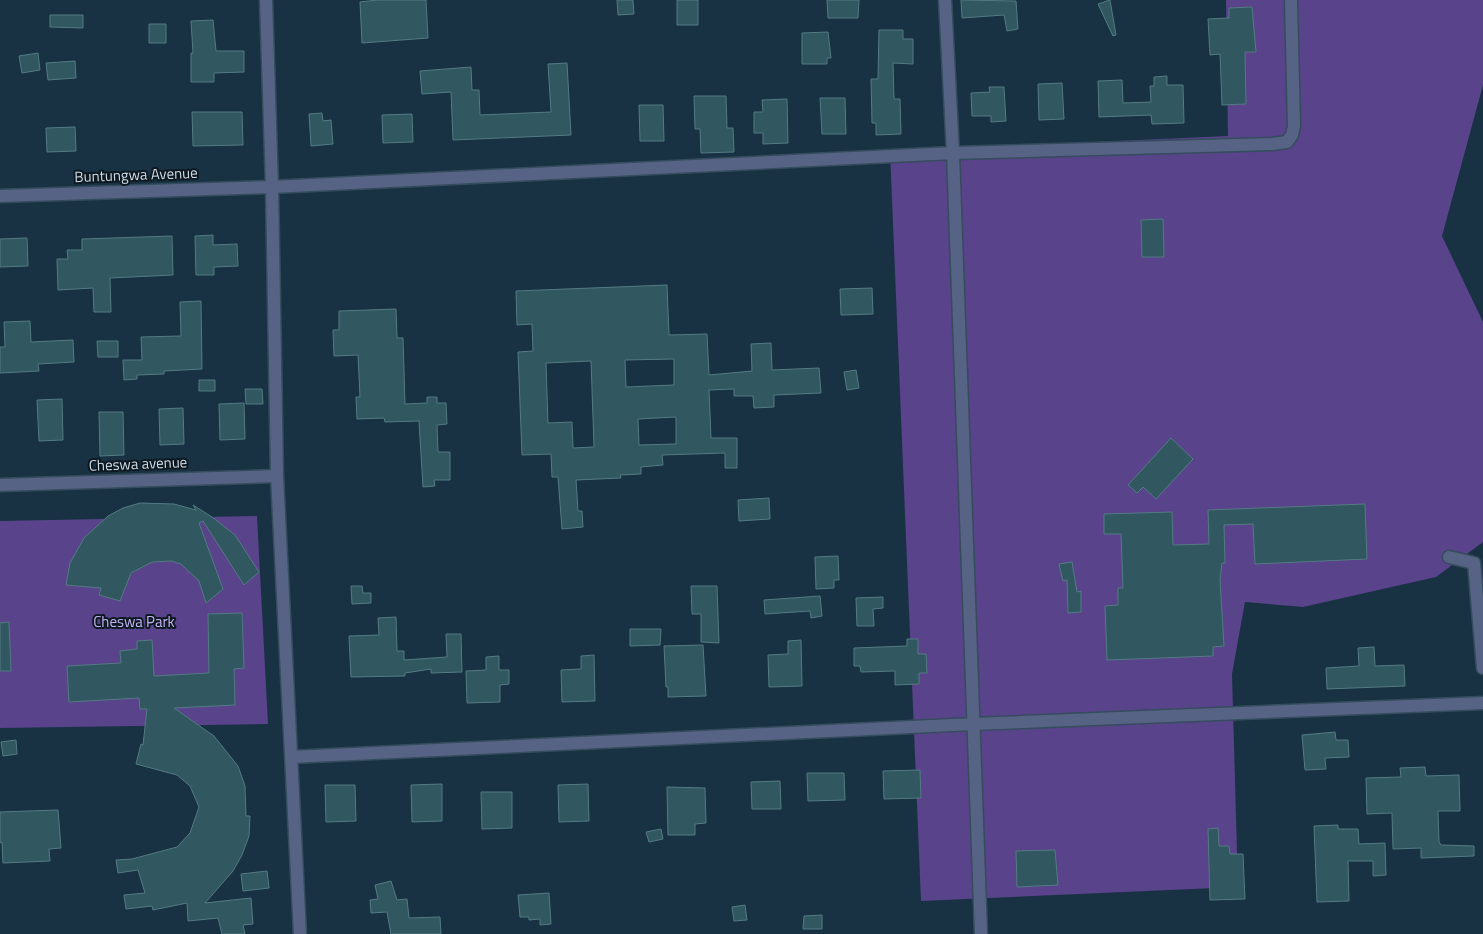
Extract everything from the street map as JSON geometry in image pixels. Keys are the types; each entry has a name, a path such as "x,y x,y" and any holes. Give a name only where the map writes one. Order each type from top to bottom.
{"street":[{"path":"266,0 272,187 277,476 300,934"},
{"path":"945,0 953,153 981,934"},
{"name":"Buntungwa Avenue","path":"0,196 272,187 953,153 1287,142 1292,135 1294,126 1291,0"},
{"name":"Cheswa avenue","path":"0,485 277,476"},
{"path":"1449,557 1474,563 1483,668"},
{"path":"290,756 973,724 1483,703"}],"green space":[{"path":"1226,0 1483,0 1483,85 1442,236 1483,322 1483,542 1436,577 1303,607 1245,602 1232,674 1238,887 921,901 890,151 1228,136"},
{"name":"Cheswa Park","path":"257,516 268,724 0,728 0,521"}],"building":[{"path":"426,0 428,38 362,43 360,2"},
{"path":"617,0 633,0 634,14 618,15"},
{"path":"677,0 698,0 698,25 677,25"},
{"path":"827,0 859,0 858,18 828,18"},
{"path":"961,0 1016,1 1018,29 1007,31 1004,15 962,18"},
{"path":"1110,0 1116,35 1113,36 1098,4"},
{"path":"1252,7 1256,52 1245,52 1246,104 1222,105 1220,54 1210,55 1208,19 1229,18 1229,8"},
{"path":"50,15 83,15 83,28 50,27"},
{"path":"213,20 216,51 244,51 244,72 214,73 214,82 191,82 191,53 193,53 191,21"},
{"path":"149,24 166,24 166,43 149,43"},
{"path":"879,30 903,30 903,39 913,39 913,64 893,63 894,99 900,99 901,134 876,135 876,123 872,123 871,79 878,79"},
{"path":"828,32 831,58 827,58 827,64 802,64 802,33"},
{"path":"38,53 40,70 22,73 19,56"},
{"path":"75,61 76,78 48,80 46,63"},
{"path":"567,63 571,135 453,140 451,92 422,94 420,71 471,67 472,90 479,90 480,115 551,112 548,64"},
{"path":"1167,76 1167,85 1183,85 1184,123 1152,124 1151,115 1099,117 1098,81 1122,80 1123,103 1151,102 1150,86 1154,86 1154,77"},
{"path":"1062,83 1064,119 1039,120 1038,84"},
{"path":"989,87 1004,87 1006,121 991,122 991,116 972,116 971,93 990,92"},
{"path":"694,96 726,96 727,128 733,128 734,152 701,153 700,129 695,129"},
{"path":"820,98 845,98 846,134 822,134"},
{"path":"787,99 788,143 763,144 763,133 754,133 754,112 763,112 762,100"},
{"path":"639,105 663,105 664,141 640,141"},
{"path":"192,112 242,112 243,145 193,146"},
{"path":"322,113 323,121 331,120 333,144 311,146 309,114"},
{"path":"412,114 413,142 383,143 382,115"},
{"path":"75,127 76,151 47,152 46,128"},
{"path":"1163,219 1164,257 1142,257 1141,220"},
{"path":"213,235 213,245 237,244 238,266 214,267 214,275 196,275 195,236"},
{"path":"172,236 173,275 110,278 111,312 94,312 93,288 58,290 57,259 68,259 67,250 82,250 82,239"},
{"path":"27,238 28,266 0,267 0,239"},
{"path":"667,285 669,335 707,334 709,375 752,371 751,344 771,343 772,370 819,368 821,393 774,395 774,407 754,408 753,396 734,396 734,389 709,390 711,438 737,438 737,468 725,468 725,453 662,455 663,465 641,467 641,474 620,475 621,478 576,480 578,511 582,511 583,527 562,529 558,477 552,477 551,454 522,455 518,352 533,351 532,324 517,325 516,291","holes":["674,359 674,385 626,387 625,360","591,361 594,447 573,448 572,422 548,423 546,363","676,417 676,444 639,445 638,419"]},
{"path":"872,288 873,314 841,315 840,289"},
{"path":"201,301 202,369 164,371 164,374 137,375 137,379 124,380 123,360 142,360 141,337 181,336 180,302"},
{"path":"396,309 397,338 403,338 405,404 427,403 427,397 437,397 437,403 446,403 447,424 437,425 438,452 450,452 450,480 434,480 435,486 423,487 419,421 385,422 384,418 357,419 356,397 360,397 358,355 334,356 333,330 339,330 339,311"},
{"path":"30,321 31,342 73,340 74,362 38,364 39,371 0,373 0,347 5,347 4,322"},
{"path":"97,341 118,341 118,357 98,357"},
{"path":"856,370 859,388 847,390 844,372"},
{"path":"199,380 215,380 215,391 199,391"},
{"path":"245,389 262,389 263,404 246,404"},
{"path":"62,399 63,440 39,441 37,400"},
{"path":"244,403 245,439 220,440 219,404"},
{"path":"183,408 184,444 160,445 159,409"},
{"path":"99,412 123,412 124,455 100,456"},
{"path":"1171,438 1193,459 1156,499 1143,487 1137,493 1128,485"},
{"path":"769,498 770,519 739,521 738,500"},
{"path":"140,503 174,504 196,510 193,505 235,535 259,572 244,585 203,521 199,523 223,589 206,603 199,581 181,564 171,561 152,562 131,573 120,601 99,595 101,588 66,585 70,563 84,538 108,516 123,508"},
{"path":"1365,504 1367,559 1255,564 1253,524 1224,525 1225,563 1222,563 1220,580 1224,646 1213,647 1213,656 1107,660 1105,606 1118,605 1118,588 1123,588 1121,534 1104,534 1104,514 1172,512 1173,545 1209,544 1208,510"},
{"path":"838,556 839,580 834,580 834,588 816,589 815,557"},
{"path":"1072,562 1077,592 1081,591 1081,612 1068,613 1067,580 1063,581 1059,564"},
{"path":"351,586 362,586 363,593 371,593 371,603 352,604"},
{"path":"691,586 717,586 719,643 701,642 701,614 692,614"},
{"path":"820,596 822,616 811,618 810,611 765,614 764,600"},
{"path":"883,597 883,608 873,609 874,626 857,626 856,598"},
{"path":"242,613 244,668 234,669 235,705 174,708 214,736 238,766 245,786 246,816 250,816 249,836 242,855 233,871 205,903 251,898 253,924 243,925 245,934 222,934 218,918 188,921 187,903 153,910 152,906 126,909 124,895 145,893 138,870 118,873 116,860 132,859 177,847 190,833 199,807 190,786 177,775 136,764 141,744 143,745 147,709 140,709 139,698 69,702 67,666 121,663 120,651 137,649 137,641 152,640 154,676 209,673 208,614"},
{"path":"396,617 397,651 404,651 404,660 447,657 446,634 461,634 462,672 431,673 431,669 405,673 405,676 351,677 349,636 379,635 378,618"},
{"path":"9,622 11,671 0,671 0,623"},
{"path":"630,629 661,629 660,645 630,646"},
{"path":"907,639 918,639 918,654 926,654 927,673 919,673 919,684 895,685 895,671 861,672 860,666 854,666 854,648 907,646"},
{"path":"801,640 802,686 769,687 768,655 788,654 788,641"},
{"path":"703,645 706,696 668,697 664,646"},
{"path":"1374,647 1375,666 1404,665 1405,686 1327,689 1326,668 1359,666 1358,648"},
{"path":"594,655 595,701 562,702 561,670 581,669 581,656"},
{"path":"499,656 499,670 509,670 509,684 500,685 500,702 467,703 466,671 486,670 486,657"},
{"path":"1335,732 1336,740 1348,740 1349,757 1325,758 1326,769 1305,770 1302,735"},
{"path":"16,740 17,754 3,756 1,742"},
{"path":"1425,767 1426,776 1459,775 1460,811 1438,811 1439,842 1441,845 1474,846 1474,856 1421,858 1421,848 1393,849 1392,813 1367,814 1366,778 1401,777 1400,768"},
{"path":"920,770 921,798 884,799 883,771"},
{"path":"807,773 844,773 845,800 808,801"},
{"path":"780,781 781,809 752,809 751,782"},
{"path":"442,784 442,821 412,822 411,785"},
{"path":"588,784 589,821 559,822 558,785"},
{"path":"325,785 355,785 356,821 326,822"},
{"path":"667,787 705,788 706,823 695,824 695,835 668,835"},
{"path":"481,792 512,792 512,828 482,829"},
{"path":"58,810 61,848 49,849 50,861 3,863 2,842 0,843 0,812"},
{"path":"1338,825 1338,829 1358,829 1359,844 1385,843 1386,875 1373,876 1373,861 1348,861 1349,901 1317,902 1314,826"},
{"path":"1218,828 1219,846 1229,846 1230,854 1243,854 1245,899 1210,900 1208,829"},
{"path":"661,829 663,839 649,842 646,832"},
{"path":"1055,850 1058,885 1017,887 1016,851"},
{"path":"267,871 269,888 243,891 241,874"},
{"path":"391,881 397,900 407,899 409,918 440,917 441,934 391,934 387,912 371,913 370,900 378,899 375,885"},
{"path":"549,893 551,924 540,925 540,919 529,920 529,917 520,917 518,895"},
{"path":"745,905 747,920 734,921 732,907"},
{"path":"822,915 822,929 803,929 804,916"}]}
